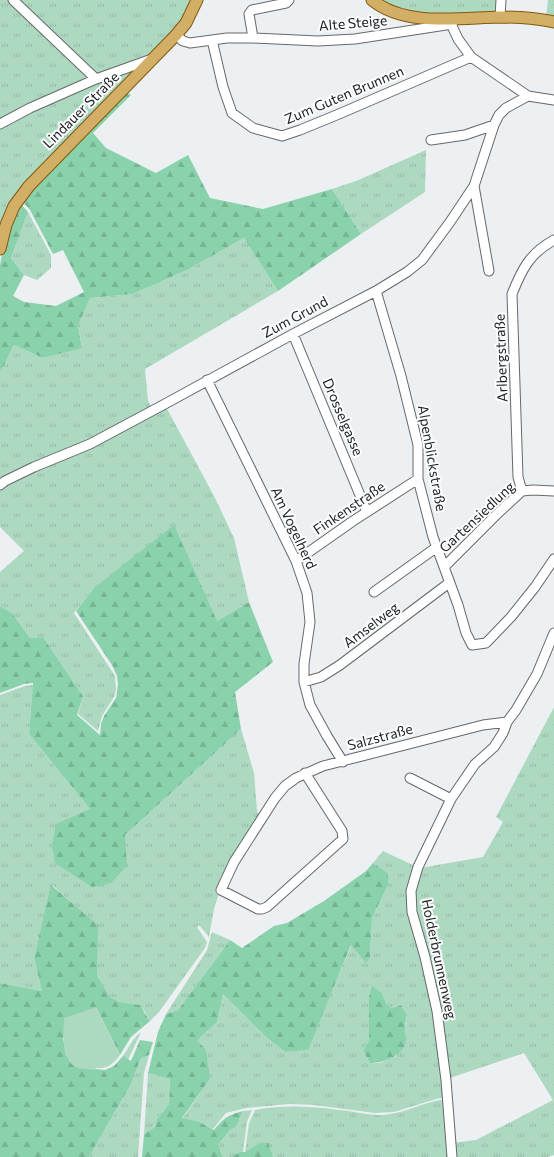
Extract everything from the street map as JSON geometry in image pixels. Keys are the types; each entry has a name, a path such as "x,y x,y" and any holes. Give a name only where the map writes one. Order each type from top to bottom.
{"main road":[{"name":"Lindauer Straße","path":"0,249 6,225 14,206 29,186 176,35 186,23 197,0"},
{"path":"372,0 391,12 412,17 453,19 521,17 554,22"}],"street":[{"path":"13,0 96,79"},
{"path":"253,38 249,14 252,10 286,3 288,0"},
{"path":"500,17 502,0"},
{"path":"453,19 452,26 458,39 470,56 528,96 554,100"},
{"name":"Alte Steige","path":"176,35 183,41 190,43 227,38 318,41 355,38 446,25 453,19"},
{"name":"Zum Guten Brunnen","path":"212,40 223,87 232,113 253,128 282,136 339,114 470,56"},
{"path":"0,124 30,108 96,79 153,58"},
{"name":"Zum Grund","path":"0,485 34,467 90,444 163,406 207,380 376,291 406,272 422,260 474,186 494,125 499,115 506,108 528,96"},
{"path":"431,140 465,135 494,125"},
{"path":"474,186 490,271"},
{"name":"Arlbergstraße","path":"522,491 518,477 512,294 520,274 532,256 542,247 554,240"},
{"name":"Alpenblickstraße","path":"376,291 401,376 418,445 418,479 436,547 450,583"},
{"name":"Drosselgasse","path":"293,334 368,512"},
{"name":"Am Vogelherd","path":"207,380 296,561 307,593 310,622 304,664 304,682 310,705 343,762"},
{"name":"Finkenstraße","path":"296,561 418,479"},
{"name":"Gartensiedlung","path":"444,567 522,491 554,491"},
{"path":"374,592 436,547"},
{"path":"450,583 466,633 472,645 486,643 511,617 535,587 554,559"},
{"name":"Amselweg","path":"304,682 321,677 340,666 450,583"},
{"path":"506,722 516,710 537,674 554,633"},
{"name":"Salzstraße","path":"305,773 342,831 343,839 262,909 258,909 221,890 234,862 275,798 286,786 305,773 323,766 343,762 483,724 506,722"},
{"name":"Holderbrunnenweg","path":"452,1157 446,1080 437,1011 425,956 412,912 411,891 418,867 451,799 475,764 494,747 503,733 506,722"},
{"path":"410,778 451,799"}],"green space":[{"path":"0,0 193,0 183,22 150,57 0,122"},
{"path":"377,0 500,0 499,14 413,15"},
{"path":"548,0 554,0 554,19 546,17"},
{"path":"142,64 25,183 0,228 0,125 31,110"},
{"path":"125,91 131,95 93,133 106,148 156,173 188,155 210,198 263,209 332,189 361,234 278,291 244,238 187,270 133,294 90,298 78,326 82,348 43,358 14,345 0,371 0,265 3,249 20,203 28,212 11,258 24,275 13,296 24,302 56,306 84,292 63,250 53,254 30,210 22,201"},
{"path":"426,150 425,192 361,234 332,189 356,181"},
{"path":"28,212 51,255 51,268 37,280 24,275 11,258"},
{"path":"244,238 278,291 145,369 148,400 152,410 0,483 0,371 14,345 43,358 82,347 78,326 90,298 133,294 187,270"},
{"path":"165,405 214,496 234,538 249,602 217,621 94,588 74,613 115,676 116,690 114,697 102,716 98,731 78,714 83,696 43,637 30,638 12,613 0,606 0,572 24,551 0,527 0,487"},
{"path":"174,525 217,621 249,602 273,662 235,692 241,729 125,835 127,866 111,883 92,887 55,863 52,845 56,824 90,809 29,734 33,683 24,684 0,693 0,606 12,613 30,638 43,637 83,696 77,715 100,735 101,724 104,716 116,698 118,685 117,676 112,665 76,611 94,588"},
{"path":"33,685 29,734 90,809 125,835 241,729 254,773 257,810 260,821 222,884 214,909 209,937 199,925 197,927 207,942 205,948 159,1012 150,1021 141,1005 120,1002 110,997 97,975 97,925 52,885 34,958 42,991 0,983 0,695 25,686"},
{"path":"554,707 554,1155 548,1157 454,1157 452,1143 476,1140 553,1100 524,1053 447,1079 412,901 420,868 483,857 503,822 496,817"},
{"path":"383,851 417,867 410,890 424,958 446,1097 394,1112 375,1113 314,1105 289,1104 246,1108 226,1113 213,1129 200,1122 182,1119 210,1079 196,1040 217,1022 223,994 266,1037 285,1052 307,1050 352,944 370,957 372,918 388,885 388,873 373,863","holes":["382,993 386,1003 391,1008 401,1005 407,1015 405,1027 406,1038 396,1056 380,1063 370,1063 363,1051 369,1040 370,1022"]},
{"path":"373,863 388,873 388,885 372,918 370,957 366,963 351,945 308,1050 285,1052 266,1037 223,994 217,1022 197,1040 206,1050 210,1079 182,1118 200,1122 214,1130 227,1118 243,1111 236,1127 230,1130 218,1145 223,1157 142,1157 144,1134 155,1127 157,1119 169,1104 170,1079 148,1073 158,1032 166,1014 178,1010 230,940 242,948 274,926 287,923 324,901 366,871"},
{"path":"51,885 98,925 97,975 110,997 120,1002 141,1005 150,1021 131,1037 120,1055 96,1007 63,1038 66,1055 77,1067 105,1070 114,1066 123,1056 131,1061 140,1040 153,1042 149,1055 141,1058 131,1084 89,1157 0,1157 0,983 42,991 34,958"},
{"path":"212,932 230,940 178,1010 166,1014 207,950"},
{"path":"372,986 382,993 386,1003 391,1008 401,1005 407,1015 405,1026 406,1038 402,1049 394,1057 376,1063 370,1063 363,1051 369,1040 369,997"},
{"path":"96,1007 120,1055 107,1067 96,1068 94,1070 78,1068 72,1065 68,1060 64,1046 64,1018"},
{"path":"141,1032 128,1060 123,1056 133,1040"},
{"path":"149,1055 144,1073 138,1157 89,1157 131,1084 141,1058"},
{"path":"148,1073 170,1079 169,1104 157,1119 155,1127 144,1134"},
{"path":"446,1099 451,1157 273,1157 269,1143 245,1152 249,1123 255,1110 276,1107 308,1107 385,1115"},
{"path":"252,1110 247,1122 243,1152 239,1152 232,1157 223,1157 218,1145 230,1130 236,1127 243,1111"},
{"path":"260,1143 269,1143 273,1157 232,1157 239,1152 245,1152"}]}
